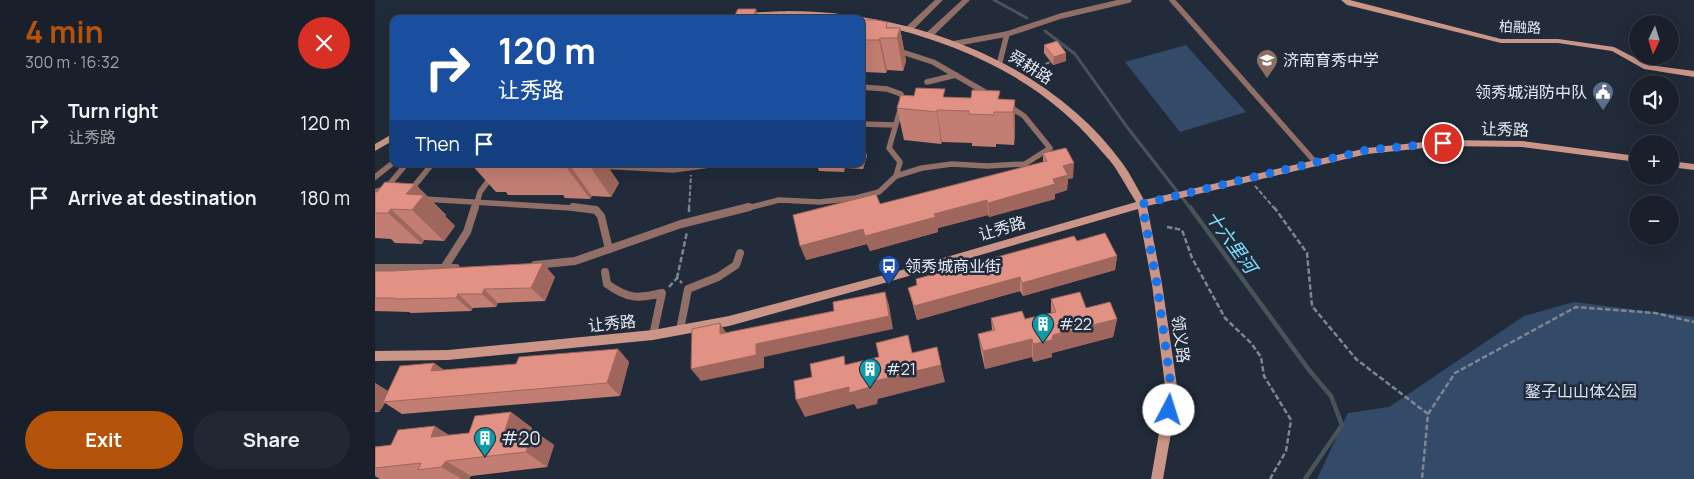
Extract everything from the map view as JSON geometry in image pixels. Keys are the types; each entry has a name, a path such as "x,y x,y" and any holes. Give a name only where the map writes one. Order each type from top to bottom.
{"street":[{"path":"908,30 939,0"},
{"path":"928,36 965,0"},
{"name":"柏融路","path":"1345,0 1350,3 1501,41 1558,41 1613,49 1647,66 1694,74"},
{"name":"舜耕路","path":"789,15 824,15"},
{"name":"舜耕路","path":"865,20 908,30 953,44 1016,74 1047,94 1089,131 1119,166 1142,204"},
{"path":"375,148 390,139"},
{"name":"让秀路","path":"375,356 448,355 653,335 729,320 888,278 1142,204 1367,150 1443,143 1522,144 1629,158"},
{"path":"1679,165 1694,167"},
{"name":"领义路","path":"1142,204 1157,284 1172,393 1157,479"}],"lane":[{"path":"953,44 1007,34 1061,16 1129,0"},
{"path":"1172,0 1316,163"},
{"path":"999,65 1007,34"},
{"path":"531,265 575,261 689,222 779,200 820,202 856,198 879,192 896,176 922,168 952,164 987,166 1025,164 1050,148 1025,116 1004,103 956,74 909,53 890,49"},
{"path":"927,82 956,74"},
{"path":"865,87 895,90 901,94 903,110 895,125 889,148 900,162 896,176"},
{"path":"996,108 1004,103"},
{"path":"865,124 895,125"},
{"path":"375,177 390,165"},
{"path":"411,196 411,189 429,167"},
{"path":"609,167 661,170 705,167"},
{"path":"375,192 386,188 403,168"},
{"path":"444,268 467,232 480,192 493,174 501,170"},
{"path":"419,199 596,210 604,226 609,249"},
{"path":"680,330 688,289 718,276 736,265 740,253"},
{"path":"375,268 467,268"},
{"path":"605,272 607,284 622,296 641,298 663,293 653,335"}],"path":[{"path":"1016,74 1051,62"},
{"path":"663,293 677,278 689,222 691,169"},
{"path":"1249,179 1275,208 1307,252 1312,306 1356,358 1428,414"},
{"path":"1167,227 1182,230 1192,258 1225,318 1251,343 1261,357 1264,376 1291,420 1285,451 1270,479"},
{"path":"677,278 688,289"},
{"path":"1422,479 1428,414 1455,373 1575,307 1655,313 1694,322"}],"green space":[{"path":"1186,45 1246,112 1180,132 1125,62"},
{"name":"鏊子山山体公园","path":"1574,302 1694,317 1694,479 1317,479 1348,413 1389,407 1524,316"}],"building":[{"path":"738,9 756,9 754,15 735,15"},
{"path":"865,20 887,22 886,28 900,28 897,38 880,38 879,40 865,40"},
{"path":"1057,41 1066,53 1054,57 1044,45"},
{"path":"916,88 945,89 943,97 971,98 972,90 1000,91 998,99 1015,100 1013,112 994,112 994,115 969,114 969,111 937,110 937,112 897,108 901,95 914,96"},
{"path":"1066,148 1074,163 1063,166 1068,175 1053,179 1055,184 988,203 987,200 934,214 936,217 865,236 863,229 800,246 793,215 876,194 880,204 1047,161 1043,153"},
{"path":"385,182 415,184 406,194 424,195 412,210 391,209 388,213 375,213 375,192"},
{"path":"1105,233 1117,256 1022,283 1020,277 914,306 908,288 917,285 916,279 1074,236 1077,241"},
{"path":"543,263 531,288 484,289 482,294 458,294 456,298 375,298 375,271"},
{"path":"885,292 889,316 756,344 756,355 691,369 692,329 720,323 720,334 834,311 833,302"},
{"path":"1080,292 1086,308 1110,302 1117,319 1053,335 1052,340 1033,344 1032,339 983,351 978,334 995,330 991,318 1022,311 1025,319 1056,312 1051,299"},
{"path":"908,335 912,353 937,347 941,365 871,382 870,387 849,393 849,387 796,400 794,381 812,377 810,364 844,356 845,365 879,357 876,343"},
{"path":"618,349 607,383 383,402 400,366 434,363 431,371 516,364 519,357"},
{"path":"511,412 504,433 533,430 526,452 446,461 441,467 418,470 421,463 375,468 375,447 391,445 398,430 435,426 431,437 469,433 475,416"}],"waterway":[{"name":"十六里河","path":"994,0 1027,18"},
{"name":"十六里河","path":"1045,31 1075,54 1127,127 1191,209"},
{"name":"十六里河","path":"1190,207 1309,370 1331,396 1342,425 1305,479"}],"place":[{"name":"济南育秀中学","path":"1267,79"},
{"name":"领秀城消防中队","path":"1603,111"},
{"name":"领秀城商业街","path":"889,285"},
{"name":"#22","path":"1043,343"},
{"name":"#21","path":"870,388"},
{"name":"#20","path":"485,457"}],"route":[{"path":"1169,410 1172,393 1157,284 1142,204 1367,150 1443,143"}]}
